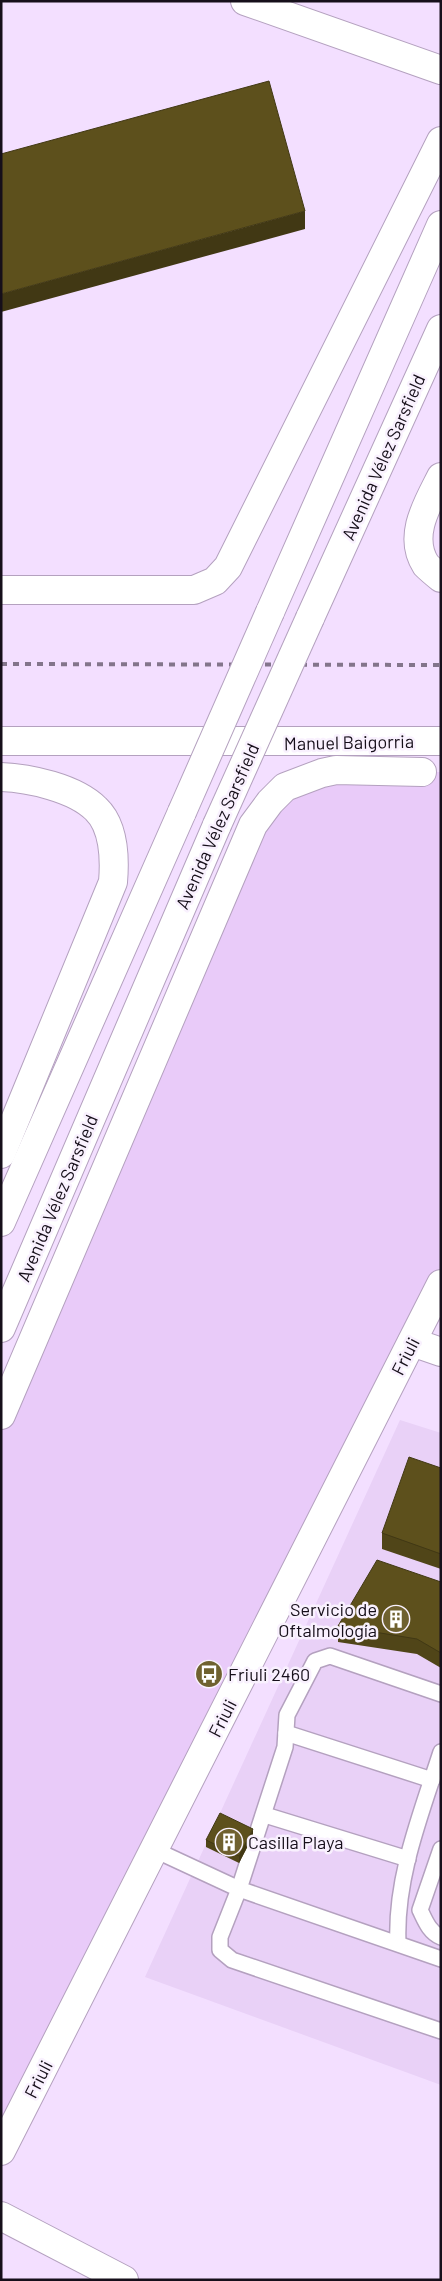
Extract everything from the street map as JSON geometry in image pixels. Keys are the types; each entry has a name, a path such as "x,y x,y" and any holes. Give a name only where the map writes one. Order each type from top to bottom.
{"main road":[{"path":"245,1 441,70"},
{"path":"1,590 194,590 216,581 228,567 441,141"},
{"path":"1,1222 441,225"},
{"name":"Avenida Vélez Sarsfield","path":"1,1328 217,825 441,328"},
{"path":"441,477 423,513 418,530 420,550 426,565 441,578"},
{"path":"1,741 275,742"},
{"name":"Manuel Baigorria","path":"275,742 441,741"},
{"name":"Manuel Baigorria","path":"275,742 345,762 431,772"},
{"path":"1,1415 254,825 270,802 285,786 322,773 336,770 431,772"},
{"path":"1,777 42,783 77,796 96,809 105,822 114,860 113,882 1,1154"},
{"name":"Friuli","path":"1,2151 441,1284"},
{"path":"412,1342 441,1352"},
{"path":"1,2216 124,2280"}],"lane":[{"path":"441,1694 330,1656 315,1660 306,1674 287,1715 285,1747 265,1815 220,1937 220,1950 232,1960 441,2031"},
{"path":"286,1733 432,1780"},
{"path":"398,1943 397,1920 408,1859 441,1752"},
{"path":"265,1815 408,1859"},
{"path":"441,1849 420,1910 428,1925 435,1934 441,1937"},
{"path":"155,1850 239,1889 441,1959"}],"shaded area":[{"path":"422,772 441,772 441,1284 1,2151 1,1415 285,787"},
{"path":"400,1420 441,1433 441,2085 145,1977"}],"building":[{"path":"269,81 305,211 1,294 1,154"},
{"path":"409,1457 441,1468 441,1554 382,1533"},
{"name":"Servicio de Oftalmología","path":"377,1560 441,1582 441,1653 417,1639 338,1626"},
{"name":"Casilla Playa","path":"220,1813 253,1829 239,1856 206,1840"}],"railway":[{"path":"1,664 441,665"}],"place":[{"name":"Servicio de Oftalmología","path":"396,1619"},
{"name":"Friuli 2460","path":"209,1674"},
{"name":"Casilla Playa","path":"229,1842"}]}
